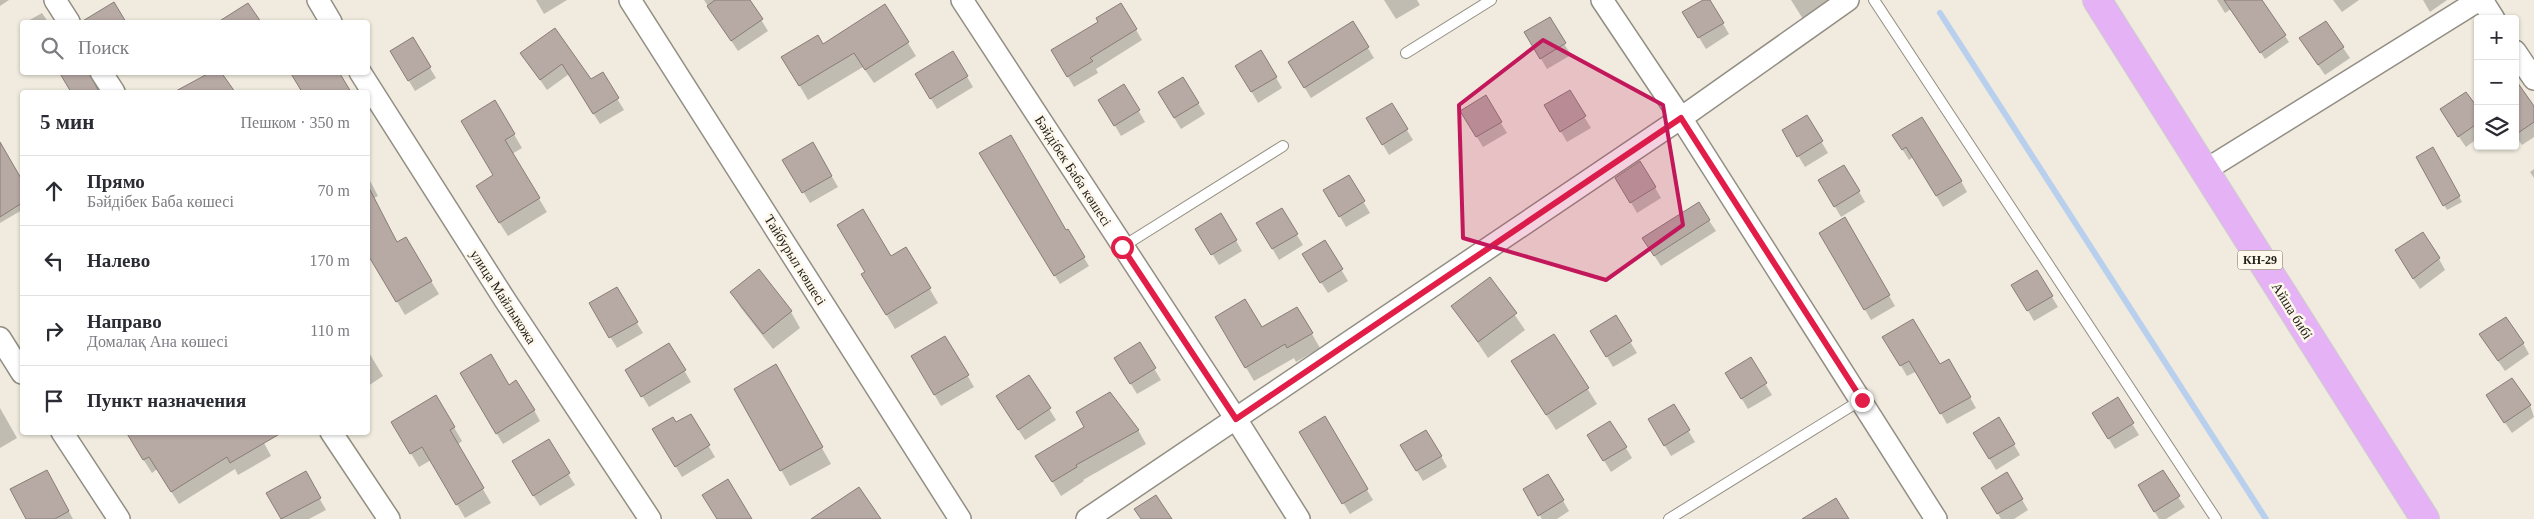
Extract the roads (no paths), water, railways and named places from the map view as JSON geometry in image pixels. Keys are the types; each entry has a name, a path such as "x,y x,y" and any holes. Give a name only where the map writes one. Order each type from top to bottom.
{"main road":[{"name":"Айша бибі","path":"2097,0 2425,519"}],"street":[{"path":"55,0 68,20"},
{"path":"318,0 330,20"},
{"name":"Тайбурыл көшесі","path":"630,0 960,519"},
{"name":"Бәйдібек Баба көшесі","path":"962,0 1236,419 1299,519"},
{"path":"1602,0 1681,118 1936,519"},
{"path":"1087,519 1681,118 1848,0"},
{"path":"2204,172 2480,0 2491,15"},
{"path":"2519,57 2534,79"},
{"path":"103,75 113,90"},
{"name":"улица Майлыкожа","path":"362,75 504,300 650,519"},
{"path":"0,338 20,369"},
{"path":"64,435 119,519"},
{"path":"333,435 389,519"}],"lane":[{"path":"1406,53 1491,0"},
{"path":"1874,0 2216,519"},
{"path":"1122,247 1283,146"},
{"path":"1669,519 1862,400"}],"waterway":[{"path":"1940,13 2266,519"}]}
